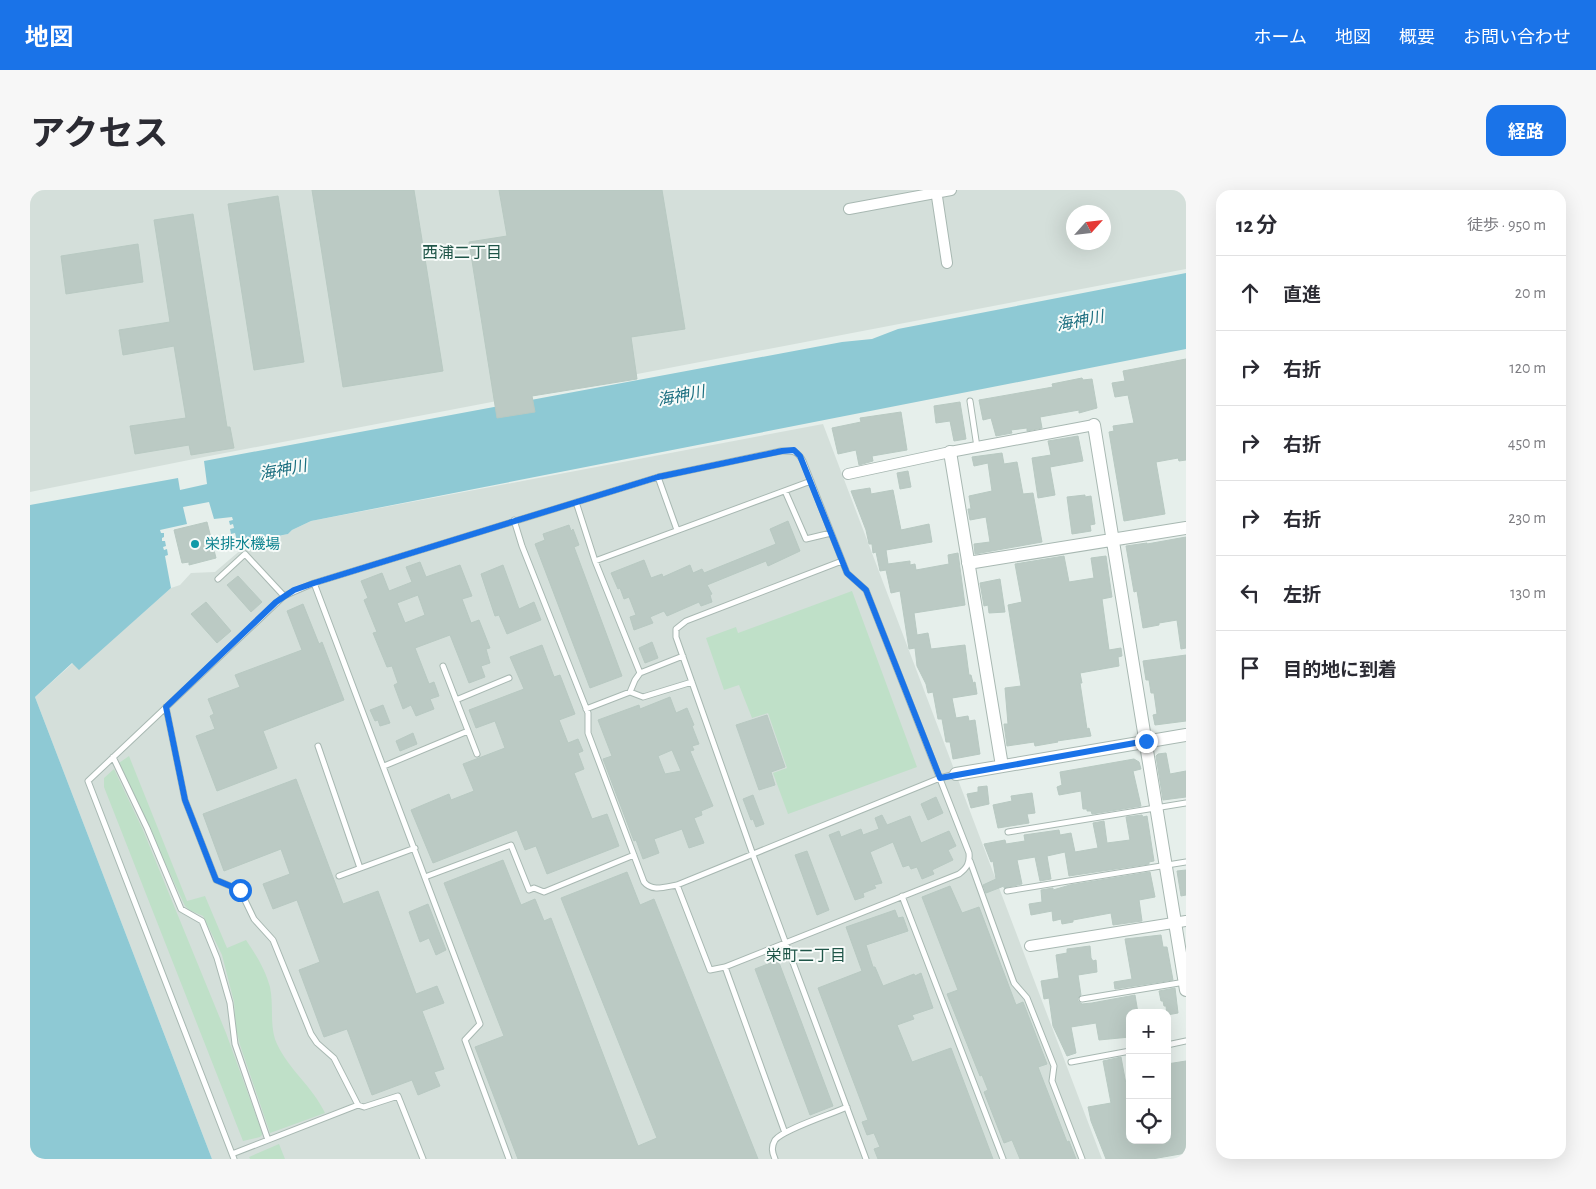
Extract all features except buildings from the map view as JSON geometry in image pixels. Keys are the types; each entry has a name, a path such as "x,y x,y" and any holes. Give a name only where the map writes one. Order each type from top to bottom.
{"street":[{"path":"849,209 937,191 951,190"},
{"path":"937,191 947,263"},
{"path":"848,474 950,452 1094,425 1166,865 1181,922 1186,985"},
{"path":"950,452 1002,766"},
{"path":"968,564 1186,528"},
{"path":"956,774 1186,734"},
{"path":"1030,946 1181,922"}],"lane":[{"path":"970,400 977,447"},
{"path":"423,1159 398,1096 364,1107 358,1105 268,1140 233,1156 88,781 284,596 314,583 658,477 794,450 800,456 811,481 847,573 866,590 969,853 1014,983 1027,998 1054,1066 1052,1081 1082,1159"},
{"path":"658,477 677,530"},
{"path":"595,561 811,481"},
{"path":"784,491 806,539 831,533"},
{"path":"576,502 595,561 640,673"},
{"path":"514,520 522,546 588,713 588,733 647,885 653,888 677,885 940,778 956,774"},
{"path":"218,579 245,554 284,596"},
{"path":"842,561 682,624 676,630 676,637 753,855 866,1159"},
{"path":"314,583 480,1024 465,1040 509,1159"},
{"path":"630,692 640,673 683,656"},
{"path":"443,666 477,754"},
{"path":"456,700 509,678"},
{"path":"586,708 630,692 643,697 692,682"},
{"path":"166,707 185,800 216,880 240,890 254,919 273,940 311,1034 317,1043 334,1058 358,1105"},
{"path":"384,766 468,731"},
{"path":"318,746 360,868"},
{"path":"113,757 147,828 181,909 202,921 217,958 230,1003 235,1044 268,1140"},
{"path":"1008,832 1186,803"},
{"path":"425,877 511,845 529,890 534,888 544,892 634,855"},
{"path":"339,876 414,848"},
{"path":"677,885 710,970 725,967 959,874 970,860"},
{"path":"1007,891 1186,862"},
{"path":"902,896 1003,1159"},
{"path":"725,967 786,1133"},
{"path":"1082,999 1186,985"},
{"path":"1171,1044 1186,1041"},
{"path":"1071,1062 1126,1053"},
{"path":"775,1159 772,1146 780,1136 847,1107"}],"shaded area":[{"path":"30,190 1186,190 1186,269 30,492"},
{"path":"823,424 1102,1159 212,1159 35,697 73,663 79,669 171,588 180,585 191,573 215,572 250,542 288,534 292,530 311,521"}],"green space":[{"path":"852,591 917,767 788,814 773,773 787,768 768,713 752,718 739,685 724,690 706,638 736,627 738,633"},
{"path":"129,756 187,901 205,896 227,948 246,940 250,946 263,968 270,987 272,1023 277,1044 325,1113 270,1133 240,1045 236,1029 234,1002 222,955 203,916 189,910 185,906 119,763"},
{"path":"114,769 143,830 226,1033 262,1132 260,1137 243,1141 104,787 104,778"},
{"path":"279,1144 285,1159 250,1159 249,1157"}],"water":[{"name":"海神川","path":"1186,273 1186,349 311,521 292,530 288,534 237,544 236,541 233,542 232,538 236,537 235,533 231,534 230,529 234,528 233,524 230,525 229,521 233,520 232,517 214,519 209,502 183,507 187,524 160,530 161,533 164,533 162,541 165,541 166,546 163,547 164,550 167,549 168,555 165,556 171,588 79,670 72,663 35,697 212,1159 30,1159 30,505 178,478 180,490 207,484 204,461 842,342 872,339 898,329"}],"place":[{"name":"栄排水機場","path":"195,544"}],"district":[{"name":"西浦二丁目","path":"462,253"},
{"name":"栄町二丁目","path":"806,956"}],"route":[{"path":"240,890 216,880 185,800 166,707 276,602 294,590 314,583 658,477 782,451 794,450 798,452 847,573 866,590 940,778 1146,741"}]}
